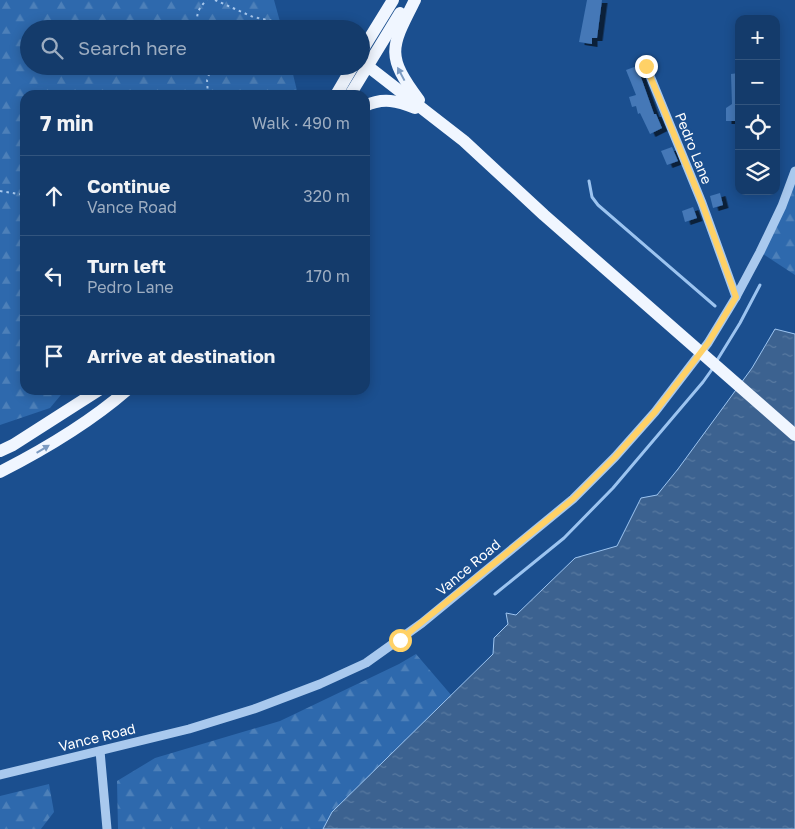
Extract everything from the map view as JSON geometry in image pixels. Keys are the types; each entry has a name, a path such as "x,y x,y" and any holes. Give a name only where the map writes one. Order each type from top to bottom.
{"main road":[{"path":"370,37 393,0"},
{"path":"370,54 408,0"},
{"path":"415,0 398,32 395,49 396,64 403,79 429,114"},
{"path":"370,68 464,141 544,215 795,435"},
{"path":"339,90 348,75"},
{"path":"352,90 359,75"},
{"path":"370,104 375,101 399,102 429,114"},
{"path":"0,451 28,436 91,395"},
{"path":"0,472 76,429 120,395"}],"street":[{"name":"Pedro Lane","path":"646,66 702,203 736,297"},
{"name":"Vance Road","path":"0,775 189,729 254,709 320,684 358,666 400,640 573,499 615,457 655,412 708,343 736,297 782,206 795,171"},
{"path":"100,751 108,829"}],"path":[{"path":"197,20 197,12 207,0"},
{"path":"214,0 253,17 268,20"},
{"path":"208,90 209,75"},
{"path":"0,191 20,194"}],"green space":[{"path":"0,0 274,0 280,20 20,20 20,75 293,75 297,90 20,90 20,395 61,395 50,408 0,425"},
{"path":"795,168 795,275 760,252"},
{"path":"416,654 452,696 332,812 323,829 118,829 117,781 155,758 280,721"},
{"path":"49,784 54,812 41,829 0,829 0,796"}],"water":[{"path":"775,329 795,334 795,829 323,829 332,812 493,654 494,638 508,624 506,613 516,615 575,558 617,546 641,498 657,495 678,469 752,368"}],"building":[{"path":"587,0 602,0 597,38 592,38 592,44 579,42"},
{"path":"637,66 654,114 656,114 662,128 650,134 640,113 638,114 636,106 632,107 629,97 636,95 626,70"},
{"path":"731,74 735,74 735,121 726,121 726,108 732,104"},
{"path":"672,147 678,161 667,165 661,151"},
{"path":"720,193 723,205 713,208 710,196"},
{"path":"693,207 697,218 685,222 682,211"}],"waterway":[{"path":"589,181 592,197 598,205 715,306"},
{"path":"716,362 760,285"},
{"path":"495,594 564,538 613,488 713,368"}],"route":[{"path":"400,640 573,499 615,457 655,412 708,343 736,297 702,203 646,66"}]}
